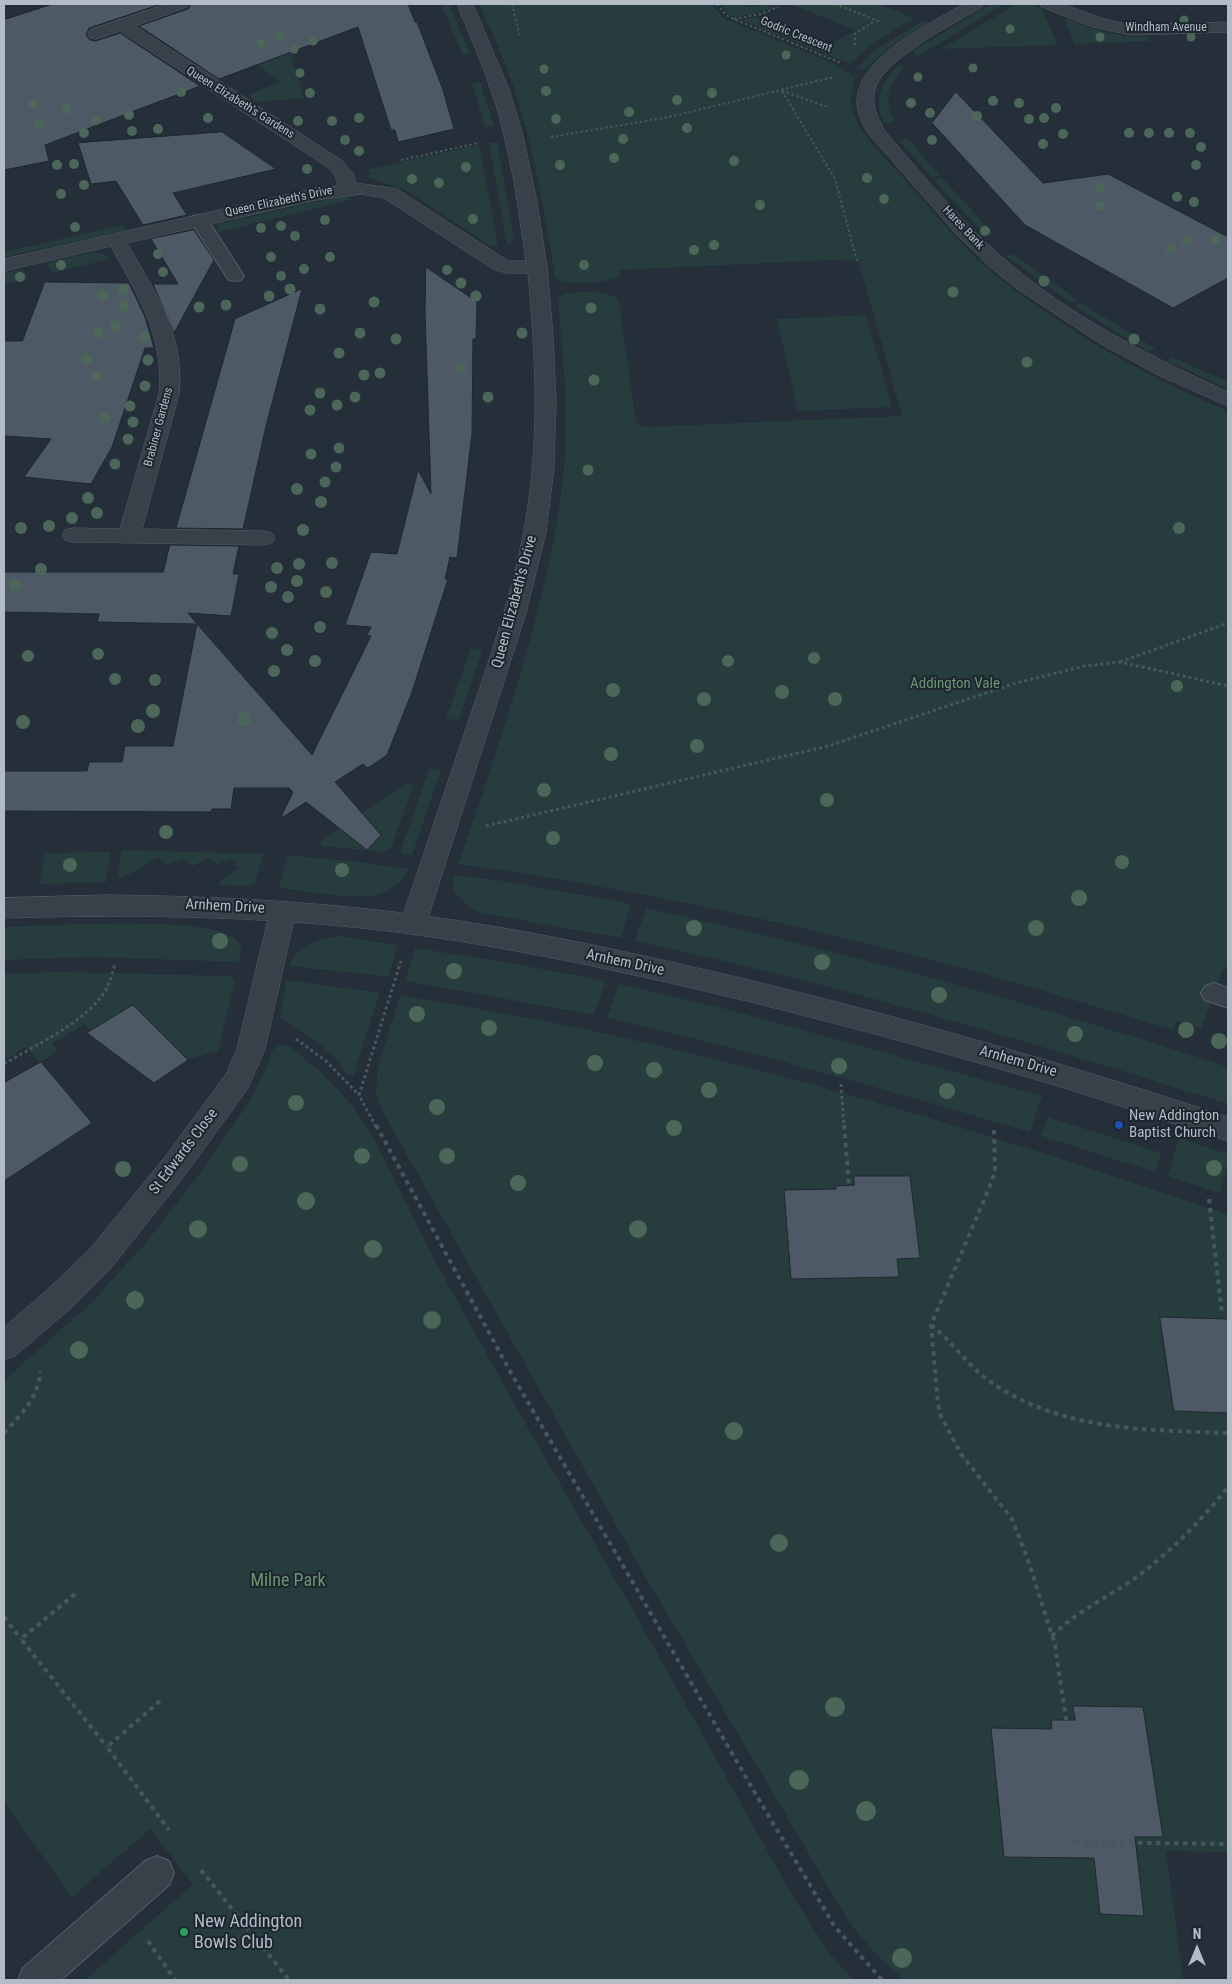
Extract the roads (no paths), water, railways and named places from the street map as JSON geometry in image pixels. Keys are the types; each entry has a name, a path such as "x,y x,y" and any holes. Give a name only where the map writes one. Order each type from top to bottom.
{"street":[{"path":"96,34 181,4"},
{"name":"Queen Elizabeth's Drive","path":"413,924 518,604 539,504 545,455 547,404 543,332 529,205 514,140 494,70 465,4"},
{"name":"Hares Bank","path":"976,4 901,50 873,74 865,98 867,115 876,132 980,247 1021,283 1128,352 1228,400"},
{"name":"Windham Avenue","path":"1048,4 1099,23 1125,29 1159,30 1228,27"},
{"name":"Queen Elizabeth's Gardens","path":"122,25 199,77 253,108 335,164 346,180"},
{"name":"Queen Elizabeth's Drive","path":"4,265 316,194 346,180 400,198 500,265 506,267 536,267"},
{"name":"Brabiner Gardens","path":"116,239 158,316 166,340 172,371 169,394 129,536"},
{"path":"73,535 264,538"},
{"name":"Arnhem Drive","path":"4,908 146,904 283,911 413,924 635,964 820,1009 1026,1064 1228,1129"},
{"name":"St Edwards Close","path":"12,1339 58,1300 100,1259 175,1166 238,1080 246,1065 257,1027 283,911"}],"lane":[{"path":"199,220 235,276"},
{"path":"35,1980 157,1873"}],"place":[{"name":"New Addington Baptist Church","path":"1119,1125"},
{"name":"New Addington Bowls Club","path":"184,1932"}],"park label":[{"name":"Addington Vale","path":"955,684"},
{"name":"Milne Park","path":"288,1581"}]}
